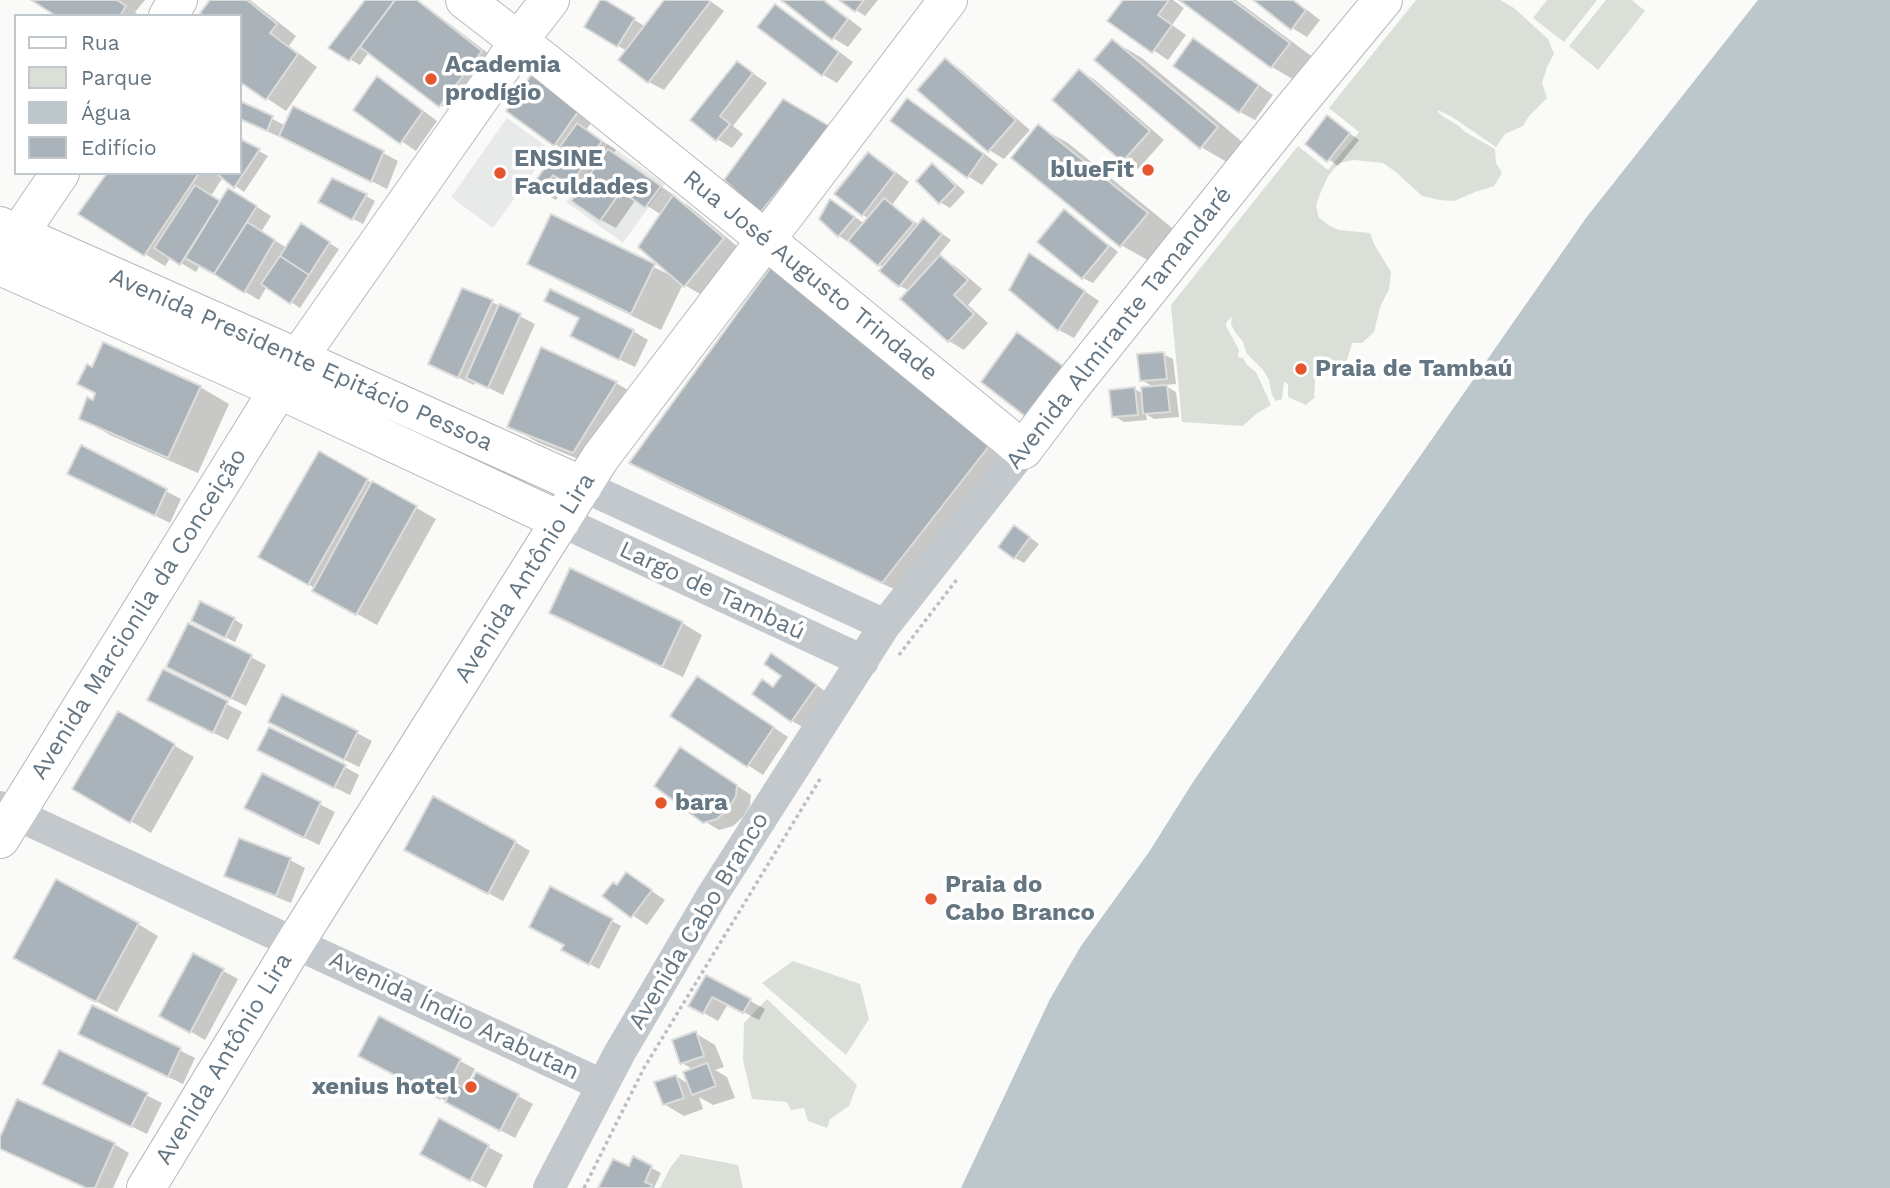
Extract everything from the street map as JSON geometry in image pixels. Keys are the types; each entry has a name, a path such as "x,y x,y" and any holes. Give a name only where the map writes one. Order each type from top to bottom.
{"main road":[{"name":"Rua José Augusto Trindade","path":"465,0 766,240 1023,450"},
{"name":"Avenida Marcionila da Conceição","path":"5,820 298,358 518,41 550,0"},
{"name":"Avenida Antônio Lira","path":"146,1188 295,943 600,458 948,0"},
{"name":"Avenida Almirante Tamandaré","path":"1023,450 1258,152 1383,0"},
{"path":"5,247 59,175"},
{"name":"Avenida Presidente Epitácio Pessoa","path":"5,247 298,358 583,486"},
{"name":"Avenida Presidente Epitácio Pessoa","path":"5,247 278,389 561,521"}],"street":[{"name":"Avenida Almirante Tamandaré","path":"863,661 885,625 1023,450"},
{"name":"Largo de Tambaú","path":"583,486 885,625"},
{"name":"Largo de Tambaú","path":"561,521 863,661"},
{"name":"Avenida Cabo Branco","path":"548,1188 602,1085 713,894 863,661"},
{"name":"Avenida Índio Arabutan","path":"5,820 295,943 602,1085"}],"path":[{"path":"898,656 949,590"},
{"path":"583,1188 644,1068 822,775"}],"shaded area":[{"name":"ENSINE Faculdades","path":"507,118 550,149 493,228 451,197"},
{"path":"608,144 665,184 623,243 566,202"}],"green space":[{"path":"1416,0 1500,0 1514,8 1548,39 1554,54 1542,83 1547,98 1523,126 1505,134 1496,147 1438,110 1465,132 1495,149 1496,163 1502,173 1494,186 1454,201 1422,196 1383,163 1354,160 1339,163 1328,176 1316,206 1319,218 1330,226 1339,230 1370,233 1391,272 1389,289 1380,307 1374,332 1362,343 1352,343 1347,360 1338,368 1326,371 1315,379 1314,398 1306,405 1288,397 1288,384 1284,382 1282,399 1276,401 1269,380 1247,354 1243,342 1235,332 1231,324 1232,316 1226,326 1239,350 1238,357 1243,358 1256,372 1271,405 1243,426 1182,422 1171,305 1298,146 1328,170 1359,132 1329,108"},
{"path":"1547,0 1597,0 1564,42 1533,18"},
{"path":"1606,0 1632,0 1645,11 1598,70 1569,46"},
{"path":"793,961 860,984 869,1019 846,1055 762,983"},
{"path":"767,999 857,1085 849,1106 830,1119 827,1128 808,1121 804,1108 791,1110 787,1102 752,1099 743,1060 744,1023"},
{"path":"681,1154 738,1165 743,1188 660,1188"}],"water":[{"path":"1758,0 1890,0 1890,1188 961,1188 1050,999 1081,946 1149,852 1195,779 1586,218"}],"building":[{"path":"31,0 117,0 126,6 121,14 53,14"},
{"path":"210,0 247,0 277,24 270,33 298,54 266,100 242,83 242,14 200,13"},
{"path":"365,0 395,0 349,61 328,48"},
{"name":"Academia prodígio","path":"395,0 417,0 482,51 439,107 360,47"},
{"path":"600,0 605,0 635,18 617,47 584,27"},
{"path":"664,0 710,2 648,83 618,60"},
{"path":"781,0 823,0 848,19 832,40"},
{"path":"839,0 864,0 855,12"},
{"path":"1123,0 1169,0 1158,15 1172,25 1152,53 1107,21"},
{"path":"1179,0 1232,0 1290,43 1271,68"},
{"path":"1253,0 1293,0 1306,10 1291,30"},
{"path":"775,4 839,52 822,76 757,27"},
{"path":"1193,38 1259,85 1239,113 1173,66"},
{"path":"1112,39 1218,127 1200,149 1094,60"},
{"path":"945,58 1016,120 988,152 917,90"},
{"path":"737,61 753,73 720,116 730,124 716,141 690,120"},
{"path":"1079,69 1150,131 1122,162 1052,100"},
{"path":"531,75 579,110 554,146 506,111"},
{"path":"377,76 423,111 400,144 353,110"},
{"path":"907,98 984,154 967,178 890,121"},
{"path":"783,99 831,127 760,213 724,180"},
{"path":"242,102 273,116 267,131 242,120"},
{"path":"293,106 384,151 371,182 279,136"},
{"path":"1327,115 1350,133 1327,162 1305,144"},
{"path":"577,123 602,141 569,186 553,175 540,193 531,187"},
{"path":"1038,124 1148,213 1120,247 1011,158"},
{"path":"242,140 260,149 234,188 218,175 242,175"},
{"path":"608,149 661,186 645,208 621,191 600,221 571,201"},
{"path":"868,152 895,173 862,216 834,194"},
{"path":"932,163 956,186 939,204 916,181"},
{"path":"106,175 198,175 144,256 78,214"},
{"path":"332,178 367,194 352,220 318,202"},
{"path":"195,185 220,201 180,265 154,248"},
{"path":"228,188 257,206 214,274 185,258"},
{"path":"673,195 724,238 684,287 638,247"},
{"path":"884,198 914,223 878,266 848,241"},
{"path":"830,199 855,217 838,237 819,219"},
{"path":"1064,209 1109,246 1082,279 1037,242"},
{"path":"551,214 655,264 631,314 527,264"},
{"path":"923,218 942,234 899,287 879,271"},
{"path":"247,222 275,240 244,293 214,274"},
{"path":"301,223 330,242 309,275 280,256"},
{"path":"1029,253 1085,291 1058,331 1009,290"},
{"path":"940,255 968,280 954,295 974,314 948,342 900,299"},
{"path":"280,256 309,275 290,304 261,284"},
{"path":"773,264 993,441 882,583 629,463"},
{"path":"462,288 493,300 458,378 428,364"},
{"path":"550,289 634,330 619,360 570,336 579,318 544,301"},
{"path":"499,304 521,314 488,388 466,378"},
{"path":"1017,332 1063,366 1025,416 981,382"},
{"path":"103,342 201,386 168,458 79,419 87,397 93,400 95,393 77,384 87,364 92,367"},
{"path":"541,347 617,382 573,453 507,427"},
{"path":"1164,352 1167,379 1140,381 1137,354"},
{"path":"1167,385 1170,412 1143,414 1141,387"},
{"path":"1135,387 1138,415 1112,417 1109,390"},
{"path":"81,445 167,489 155,516 67,474"},
{"path":"319,451 368,479 308,585 258,557"},
{"path":"372,481 417,506 356,615 312,591"},
{"path":"1014,525 1030,537 1014,559 998,547"},
{"path":"570,568 683,622 662,667 549,613"},
{"path":"200,601 235,618 225,638 191,621"},
{"path":"188,623 252,655 231,699 166,667"},
{"path":"771,653 817,685 791,722 752,694 762,679 773,687 781,676 764,664"},
{"path":"163,669 228,701 213,733 147,700"},
{"path":"697,676 774,727 747,767 670,716"},
{"path":"282,694 358,731 344,760 268,722"},
{"path":"118,711 175,744 130,823 72,789"},
{"path":"269,727 346,765 334,788 257,750"},
{"path":"680,747 737,785 736,796 728,809 717,819 703,823 654,786"},
{"path":"262,773 321,802 304,838 244,808"},
{"path":"433,796 516,841 488,894 404,850"},
{"path":"239,838 291,858 276,896 224,876"},
{"path":"626,872 652,890 631,918 602,896 613,882 617,885"},
{"path":"56,879 139,923 96,1002 13,958"},
{"path":"550,886 613,919 589,965 561,950 564,945 529,927"},
{"path":"193,953 224,969 190,1033 159,1016"},
{"path":"706,975 751,999 743,1013 712,997 703,1014 688,1006"},
{"path":"92,1005 181,1048 168,1077 78,1034"},
{"path":"379,1016 461,1059 440,1099 358,1056"},
{"path":"696,1031 704,1056 680,1064 672,1040"},
{"path":"59,1050 148,1093 131,1127 42,1084"},
{"path":"707,1063 716,1086 692,1095 683,1072"},
{"path":"476,1072 519,1094 500,1131 445,1102 455,1083 467,1090"},
{"path":"676,1075 684,1098 663,1105 654,1082"},
{"path":"17,1099 115,1143 95,1188 86,1188 0,1149 0,1137"},
{"path":"439,1118 489,1145 470,1181 420,1154"},
{"path":"633,1156 652,1166 645,1182 652,1185 650,1188 598,1188 613,1159 629,1166"}],"place":[{"name":"Academia prodígio","path":"431,79"},
{"name":"blueFit","path":"1148,170"},
{"name":"ENSINE Faculdades","path":"500,173"},
{"name":"Praia de Tambaú","path":"1301,369"},
{"name":"bara","path":"661,803"},
{"name":"Praia do Cabo Branco","path":"931,899"},
{"name":"xenius hotel","path":"471,1087"}]}
